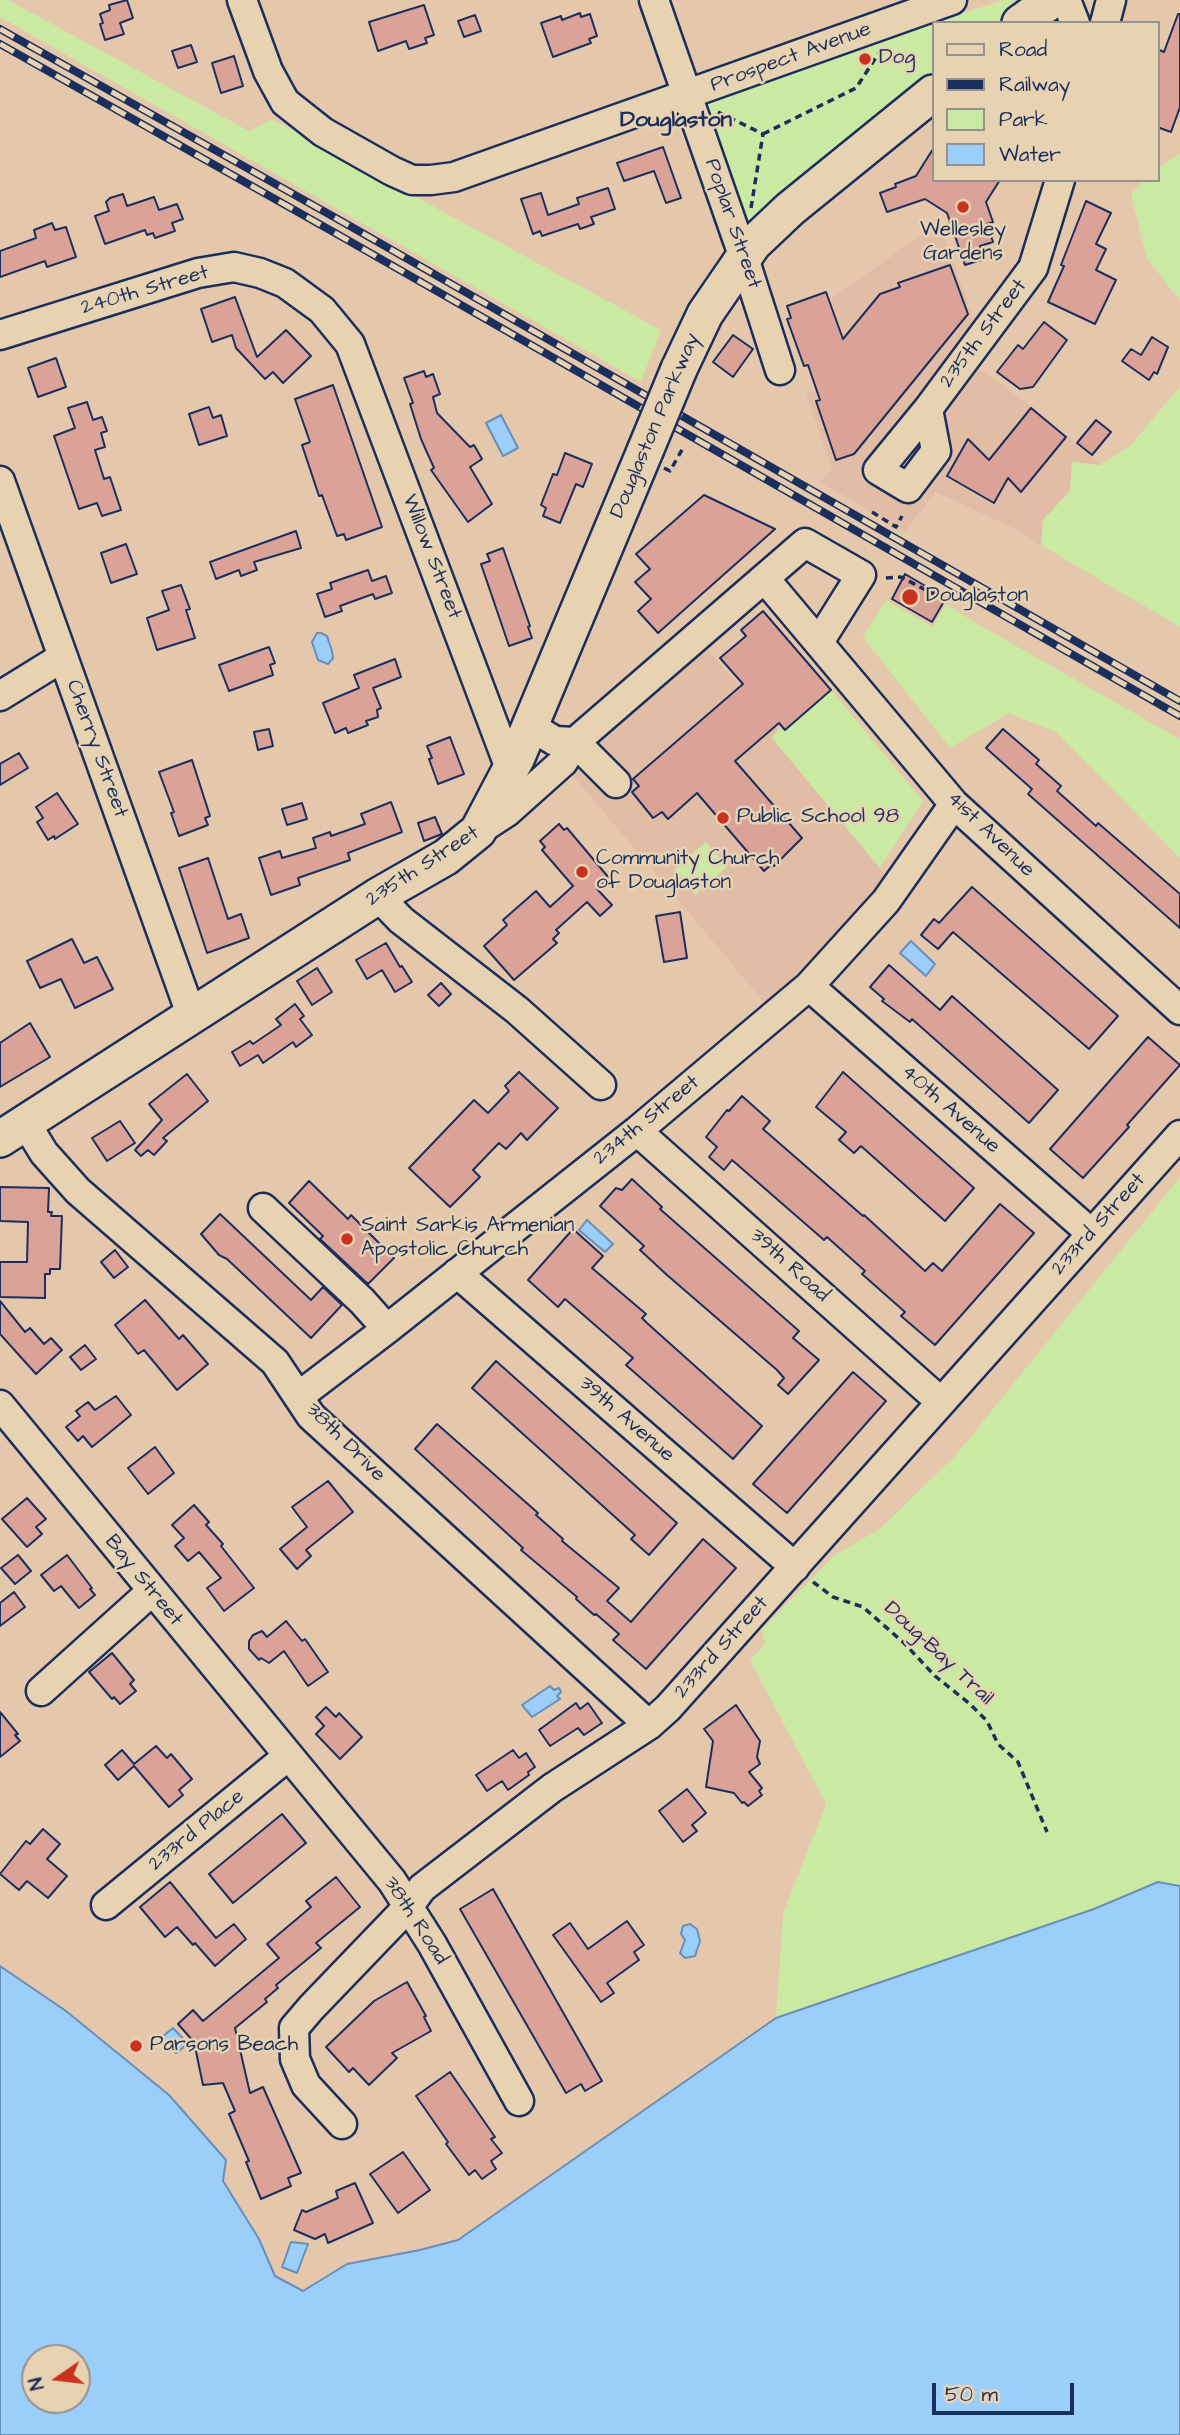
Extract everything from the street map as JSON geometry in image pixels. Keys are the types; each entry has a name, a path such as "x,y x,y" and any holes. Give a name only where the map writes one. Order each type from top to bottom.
{"main road":[{"path":"1023,21 1052,0"},
{"name":"Douglaston Parkway","path":"478,831 511,771 652,458 679,369 705,314 753,244 790,209 932,94"},
{"name":"235th Street","path":"12,1130 378,896 446,857 478,831"}],"street":[{"name":"Prospect Avenue","path":"242,0 278,91 297,113 323,132 392,172 412,180 454,177 698,101 952,0"},
{"name":"Poplar Street","path":"654,0 698,101 780,370"},
{"path":"1066,0 1073,21"},
{"path":"1106,21 1111,0"},
{"name":"235th Street","path":"878,470 928,409 1033,268 1058,182"},
{"name":"240th Street","path":"0,335 198,273 234,267 285,283 322,310 350,344"},
{"name":"Willow Street","path":"350,344 511,771"},
{"name":"Cherry Street","path":"0,481 192,1017"},
{"name":"235th Street","path":"478,831 517,804 563,762 575,742 805,544 861,575 819,642"},
{"name":"41st Avenue","path":"765,579 954,804 1180,1010"},
{"path":"0,696 63,657"},
{"path":"530,726 555,741 575,742 616,783"},
{"name":"234th Street","path":"299,1396 637,1130 809,986 887,901 954,804"},
{"path":"378,896 401,920 517,1010 601,1086"},
{"name":"40th Avenue","path":"809,986 1091,1233"},
{"name":"38th Drive","path":"12,1130 44,1153 78,1191 275,1362 312,1416 649,1725"},
{"name":"39th Road","path":"637,1130 941,1402"},
{"name":"233rd Street","path":"342,2124 306,2085 296,2059 294,2028 408,1907 422,1888 551,1788 649,1725 668,1708 1180,1135"},
{"path":"263,1208 362,1301 387,1329"},
{"name":"39th Avenue","path":"457,1273 795,1567"},
{"name":"Bay Street","path":"0,1405 288,1756"},
{"path":"41,1691 152,1591"},
{"name":"233rd Place","path":"106,1905 288,1756"},
{"name":"38th Road","path":"288,1756 392,1881 432,1944 519,2101"}],"path":[{"path":"763,134 856,88 885,44"},
{"path":"698,101 763,134"},
{"path":"750,216 763,134"},
{"path":"652,458 670,471 682,448"},
{"path":"872,512 895,528 902,516"},
{"path":"886,578 902,574 948,602"},
{"name":"Doug-Bay Trail","path":"795,1567 833,1597 863,1607 987,1721 998,1745 1018,1762 1047,1832"}],"shaded area":[{"path":"940,222 981,342 967,360 1033,407 1100,465 1072,462 1070,491 1043,520 1041,545 1013,528 936,492 904,532 821,482 832,469 806,394 840,381 855,368 831,299"},
{"name":"Public School 98","path":"697,637 778,730 772,738 896,888 775,1015 558,758"}],"green space":[{"path":"0,0 8,0 249,131 272,119 661,330 641,382 0,17"},
{"path":"1003,0 1013,0 1016,11 1004,21 939,21"},
{"path":"932,23 932,81 748,233 701,99"},
{"path":"1180,153 1180,301 1147,258 1131,194 1143,182 1159,182 1159,168"},
{"path":"1180,386 1180,627 1041,545 1043,520 1070,491 1072,462 1100,465 1131,445"},
{"path":"886,600 933,627 946,604 1180,739 1180,858 1056,732 1009,713 950,748 863,637"},
{"path":"831,690 923,801 880,868 772,738 778,730 785,730"},
{"path":"706,842 727,867 695,895 674,870"},
{"path":"1180,1177 1180,2010 353,2383 0,1966 66,2011 169,2095 226,2160 223,2181 259,2239 275,2276 303,2291 347,2264 458,2240 776,2018 783,1914 826,1804 750,1660 765,1644 762,1629 835,1555 881,1528 956,1455"}],"water":[{"path":"501,415 518,448 503,456 486,423"},
{"path":"317,633 327,636 333,658 328,664 318,660 312,642"},
{"path":"911,941 935,964 926,976 900,953"},
{"path":"587,1220 613,1244 605,1252 579,1230"},
{"path":"550,1686 554,1690 559,1688 561,1692 557,1696 560,1699 532,1717 522,1705"},
{"path":"1158,1882 1180,1886 1180,2435 0,2435 0,1966 66,2011 169,2095 226,2160 223,2181 259,2239 275,2276 303,2291 347,2264 458,2240 776,2018 1094,1909"},
{"path":"690,1924 697,1929 700,1941 695,1956 685,1958 680,1953 685,1940 681,1934 683,1926"},
{"path":"173,2028 188,2044 176,2053 162,2037"},
{"path":"291,2242 308,2244 297,2273 282,2267"}],"building":[{"path":"127,0 133,18 120,23 124,34 105,40 100,14 110,10 109,5"},
{"path":"424,5 434,35 425,38 427,43 409,49 406,41 378,51 369,22"},
{"path":"580,13 581,17 590,14 597,36 589,39 591,43 553,57 541,23 561,16 562,20"},
{"path":"1180,14 1180,107 1171,132 1159,128 1159,50 1164,52"},
{"path":"475,15 481,31 464,37 458,21"},
{"path":"191,45 197,62 178,68 172,51"},
{"path":"234,56 243,86 221,93 212,63"},
{"path":"663,147 681,198 666,203 654,171 624,181 617,163"},
{"name":"Wellesley Gardens","path":"932,151 932,182 999,182 986,202 993,222 987,224 993,242 980,246 984,259 965,265 947,213 925,199 887,212 880,193 916,176"},
{"path":"608,188 615,209 591,217 594,224 580,229 578,224 542,236 540,231 533,234 521,199 541,193 548,215 579,204 577,198"},
{"path":"123,194 127,206 154,197 159,210 177,204 183,219 172,223 175,231 155,238 153,233 147,235 145,230 105,244 95,216 109,211 106,202 110,198"},
{"path":"1086,201 1111,213 1096,244 1106,249 1096,270 1116,280 1095,324 1048,302 1064,266 1061,265"},
{"path":"52,223 55,230 66,227 76,257 47,267 45,261 0,277 0,251 36,238 34,230"},
{"path":"950,265 968,314 854,454 836,460 816,401 820,400 808,365 804,366 787,319 791,318 787,306 826,292 843,339 880,294 900,287 898,283"},
{"path":"235,297 257,357 286,330 311,356 283,383 273,372 265,379 236,348 232,335 212,342 201,309"},
{"path":"1044,322 1067,340 1033,387 1020,389 997,372 1018,345 1023,349"},
{"path":"733,335 753,349 733,377 713,362"},
{"path":"1152,337 1168,347 1157,374 1154,372 1149,380 1122,361 1131,349 1141,355"},
{"path":"56,358 66,387 38,397 28,368"},
{"path":"424,371 426,377 433,374 440,394 433,397 437,413 470,447 474,445 482,459 470,467 492,504 468,522 431,470 434,468 410,404 413,403 404,378"},
{"path":"333,385 382,527 346,540 344,534 337,536 322,495 319,496 302,445 310,442 295,399"},
{"path":"87,402 93,420 102,417 107,431 101,433 105,447 95,450 104,479 110,477 121,510 102,516 97,503 79,509 54,436 75,428 68,408"},
{"path":"209,407 213,418 221,415 227,436 199,445 189,414"},
{"path":"1031,408 1066,437 1021,492 1008,478 994,503 947,476 968,439 989,460"},
{"path":"1096,420 1111,432 1092,455 1077,443"},
{"path":"565,453 592,464 583,487 576,484 560,523 543,516 546,508 541,505"},
{"path":"704,495 775,529 658,633 638,611 651,599 635,582 650,569 636,554"},
{"path":"296,531 301,548 254,562 257,570 241,576 239,570 216,579 210,562"},
{"path":"126,544 137,574 111,583 101,553"},
{"path":"503,548 532,638 509,646 481,564 490,561 487,554"},
{"path":"368,570 372,581 386,576 392,593 375,599 373,594 340,606 342,611 325,617 317,594 332,589 330,583"},
{"path":"905,574 946,598 932,622 892,599"},
{"path":"181,585 190,609 186,610 195,638 157,650 147,618 169,610 162,591"},
{"path":"763,611 831,690 785,730 779,723 735,761 802,838 774,866 772,864 764,871 697,793 668,819 662,812 653,818 632,792 639,786 633,779 743,684 720,658 746,636 741,630"},
{"path":"269,647 275,663 270,665 273,675 229,691 219,665"},
{"path":"395,659 401,677 373,688 381,708 377,710 378,717 366,721 368,725 348,733 346,728 335,733 323,703 359,688 354,675"},
{"path":"269,729 273,746 258,750 254,732"},
{"path":"1003,729 1039,760 1036,764 1061,786 1057,791 1180,894 1180,928 1028,794 1032,789 986,748"},
{"path":"450,737 464,774 438,784 427,746"},
{"path":"19,753 28,768 0,785 0,764"},
{"path":"192,760 210,816 205,818 208,825 179,836 171,813 174,812 159,772"},
{"path":"57,793 78,824 55,839 54,836 48,840 37,822 43,818 36,807"},
{"path":"391,802 402,832 348,853 350,860 298,878 300,885 271,895 259,858 280,851 282,858 316,848 313,838 330,832 331,836 365,824 361,814"},
{"path":"302,803 307,819 287,825 282,809"},
{"path":"435,817 442,834 424,841 418,823"},
{"path":"559,824 564,830 567,828 609,878 597,889 612,905 600,916 587,902 556,930 559,933 553,939 557,943 514,980 484,946 507,925 503,920 536,891 550,907 573,886 542,850 545,847 540,841"},
{"path":"208,858 228,919 241,914 249,938 207,953 179,868"},
{"path":"972,887 1118,1016 1089,1049 953,932 938,949 921,935 934,919 939,923"},
{"path":"680,912 687,958 664,962 656,916"},
{"path":"72,939 84,963 97,957 113,989 75,1008 61,979 40,988 27,961"},
{"path":"386,943 412,982 395,992 382,970 367,979 356,960"},
{"path":"889,965 940,1010 952,996 1058,1090 1029,1123 912,1019 910,1022 882,1001 884,999 870,987"},
{"path":"317,968 332,992 312,1005 297,981"},
{"path":"441,983 451,994 439,1006 428,995"},
{"path":"295,1004 304,1016 300,1019 312,1035 296,1047 293,1042 263,1063 258,1055 240,1066 232,1052 250,1041 253,1044 281,1025 276,1019"},
{"path":"30,1023 50,1057 0,1087 0,1043"},
{"path":"1148,1037 1180,1065 1083,1178 1050,1149"},
{"path":"519,1072 558,1108 527,1140 521,1133 506,1149 499,1143 473,1170 480,1177 450,1207 409,1168 474,1100 488,1113 509,1091 505,1086"},
{"path":"843,1072 974,1188 945,1221 861,1146 854,1153 839,1140 846,1132 816,1107"},
{"path":"187,1074 208,1101 163,1138 167,1141 154,1155 148,1150 141,1156 135,1150 162,1120 149,1104"},
{"path":"742,1096 770,1121 763,1129 925,1271 933,1263 942,1271 1000,1204 1034,1233 935,1345 901,1316 905,1312 862,1274 865,1271 827,1237 824,1240 732,1160 724,1170 709,1157 717,1147 706,1137"},
{"path":"120,1121 135,1143 107,1161 92,1138"},
{"path":"632,1179 662,1207 660,1209 799,1331 793,1338 819,1360 788,1394 778,1385 784,1378 777,1370 640,1250 644,1246 600,1206 616,1188 622,1190"},
{"name":"Saint Sarkis Armenian Apostolic Church","path":"309,1181 348,1219 351,1215 394,1258 368,1284 320,1239 323,1236 289,1203"},
{"path":"0,1187 49,1188 48,1212 52,1212 51,1216 62,1216 60,1269 50,1269 50,1274 45,1274 45,1298 0,1297 0,1262 27,1262 28,1222 0,1221"},
{"path":"220,1214 311,1300 323,1287 342,1305 311,1338 227,1259 219,1255 201,1234"},
{"path":"573,1229 603,1256 592,1268 646,1314 642,1318 647,1323 762,1426 733,1459 626,1365 633,1358 565,1299 558,1307 528,1280"},
{"path":"115,1250 128,1267 114,1278 101,1262"},
{"path":"145,1300 179,1339 183,1335 208,1364 177,1390 144,1350 138,1354 115,1325"},
{"path":"0,1301 25,1332 30,1328 44,1344 51,1338 62,1350 36,1374 0,1334"},
{"path":"85,1345 96,1359 81,1370 70,1357"},
{"path":"496,1361 677,1523 649,1555 631,1539 635,1535 472,1388"},
{"path":"853,1372 886,1401 787,1513 753,1484"},
{"path":"116,1396 131,1415 92,1447 83,1436 78,1441 66,1427 80,1416 76,1411 88,1402 95,1410"},
{"path":"437,1424 538,1513 536,1515 563,1539 562,1541 619,1588 607,1601 631,1622 703,1539 736,1568 646,1669 613,1640 619,1634 521,1550 523,1548 415,1449"},
{"path":"155,1447 174,1473 148,1494 128,1468"},
{"path":"328,1481 353,1512 306,1550 311,1556 297,1569 280,1549 307,1527 292,1507"},
{"path":"27,1498 46,1519 36,1527 42,1534 27,1547 2,1519"},
{"path":"194,1505 209,1522 206,1525 254,1588 224,1611 207,1588 221,1578 199,1552 188,1561 175,1546 184,1538 172,1525"},
{"path":"18,1555 31,1571 15,1584 1,1568"},
{"path":"67,1555 95,1595 79,1608 61,1586 54,1591 41,1575"},
{"path":"14,1592 25,1607 0,1626 0,1603"},
{"path":"286,1621 302,1641 305,1639 328,1672 308,1686 284,1651 269,1663 261,1658 259,1660 249,1649 249,1641 253,1635 262,1631 267,1637"},
{"path":"112,1653 134,1680 130,1684 136,1691 120,1704 114,1697 112,1699 89,1672"},
{"path":"576,1703 580,1709 588,1703 602,1723 584,1735 578,1728 550,1746 539,1730"},
{"path":"736,1705 760,1741 757,1757 760,1764 749,1772 762,1788 759,1791 762,1795 748,1806 734,1793 706,1787 713,1741 704,1729"},
{"path":"326,1707 336,1717 339,1713 362,1737 340,1759 316,1734 324,1726 316,1717"},
{"path":"0,1712 18,1734 15,1735 20,1741 0,1757"},
{"path":"156,1746 167,1758 171,1754 192,1779 179,1790 183,1795 169,1807 134,1766 118,1780 105,1765 122,1750 134,1764"},
{"path":"513,1750 519,1758 526,1753 535,1767 528,1772 529,1775 508,1790 502,1781 487,1791 476,1775"},
{"path":"687,1789 706,1813 692,1825 697,1831 683,1842 659,1811"},
{"path":"282,1814 306,1843 233,1903 209,1874"},
{"path":"43,1829 60,1844 47,1859 67,1876 48,1898 27,1881 19,1890 0,1874 26,1841 30,1844"},
{"path":"336,1877 360,1907 316,1943 321,1948 276,1985 278,1988 265,1999 267,2002 235,2028 250,2093 263,2087 301,2173 288,2178 291,2186 261,2199 246,2162 249,2161 229,2114 235,2111 223,2083 203,2085 194,2042 178,2024 193,2010 203,2021 279,1958 267,1944 311,1907 306,1901"},
{"path":"170,1882 216,1938 234,1924 246,1939 215,1966 177,1927 165,1937 140,1907"},
{"path":"493,1889 602,2081 585,2091 581,2084 566,2093 460,1909"},
{"path":"627,1921 644,1945 634,1952 639,1960 607,1983 614,1993 601,2002 553,1935 570,1923 588,1949"},
{"path":"407,1982 426,2016 424,2017 431,2031 392,2053 397,2058 369,2085 353,2068 349,2072 326,2047 374,2001"},
{"path":"450,2072 495,2137 491,2139 502,2153 491,2161 496,2169 482,2179 475,2170 469,2175 416,2096"},
{"path":"403,2152 430,2190 398,2213 370,2174"},
{"path":"355,2183 373,2223 328,2243 325,2234 315,2239 294,2230 302,2210 306,2212 338,2198 336,2191"}],"railway":[{"path":"0,29 1180,701"},
{"path":"0,44 1180,716"}],"place":[{"name":"Dog","path":"865,59"},
{"name":"Wellesley Gardens","path":"963,207"},
{"name":"Douglaston","path":"910,597"},
{"name":"Public School 98","path":"723,818"},
{"name":"Community Church of Douglaston","path":"582,872"},
{"name":"Saint Sarkis Armenian Apostolic Church","path":"347,1239"},
{"name":"Parsons Beach","path":"136,2046"}],"district":[{"name":"Douglaston","path":"676,121"}]}
